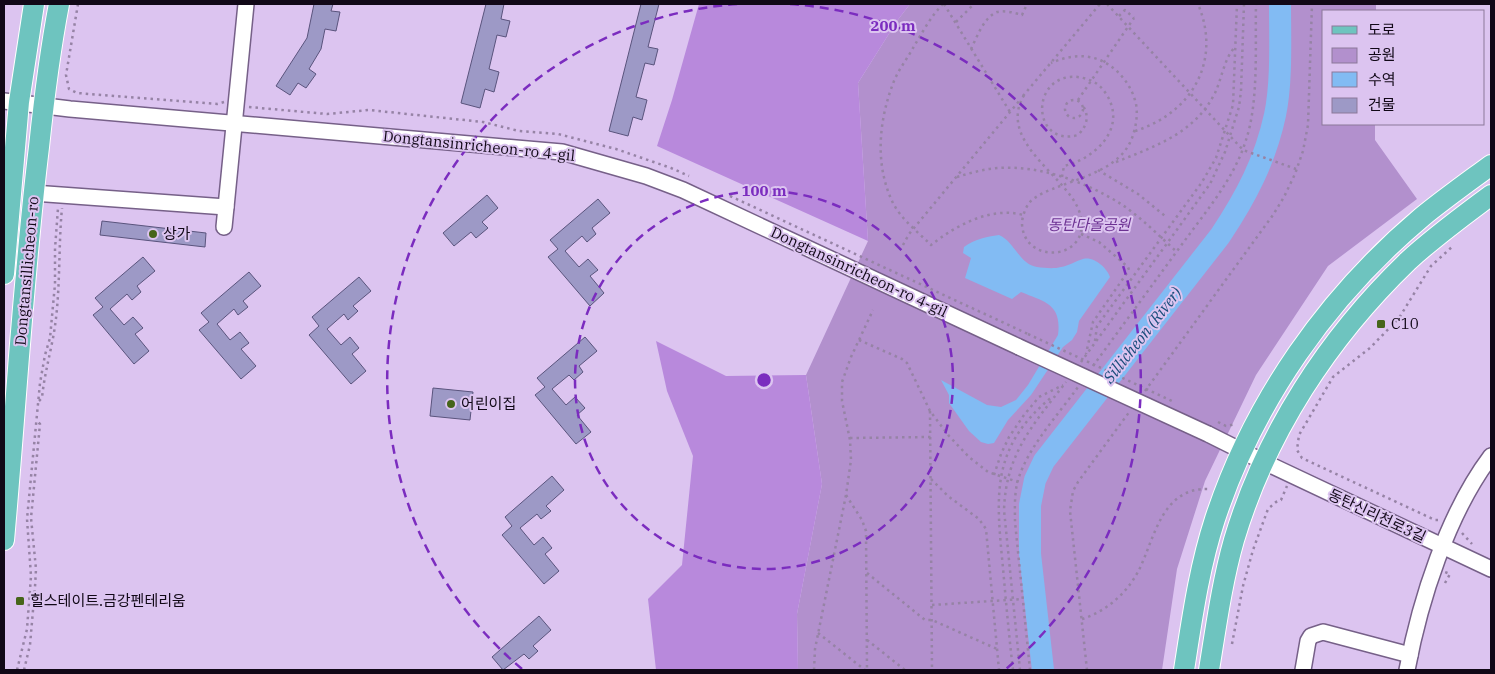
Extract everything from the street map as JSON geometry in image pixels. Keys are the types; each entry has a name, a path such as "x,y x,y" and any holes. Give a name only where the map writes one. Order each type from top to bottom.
{"main road":[{"name":"Dongtansillicheon-ro","path":"4,274 12,102 34,4"},
{"name":"Dongtansillicheon-ro","path":"4,540 33,193 44,105 60,4"},
{"path":"1184,670 1195,601 1207,549 1228,485 1242,451 1292,361 1354,282 1422,218 1491,165"},
{"path":"1209,670 1223,589 1234,542 1264,462 1292,407 1318,365 1356,316 1410,260 1437,236 1491,195"}],"street":[{"path":"224,227 246,4"},
{"name":"Dongtansinricheon-ro 4-gil","path":"12,102 562,152 609,164 683,190 1019,347 1212,427"},
{"path":"33,193 226,207"},
{"name":"동탄신리천로3길","path":"1212,427 1242,451 1491,569"},
{"path":"1407,670 1424,600 1442,546 1450,526 1478,473 1491,456"},
{"path":"1303,670 1308,641 1311,636 1323,632 1410,655"}],"path":[{"path":"78,4 66,75 69,89 77,93 217,104 222,103 226,98"},
{"path":"1010,112 943,4 930,20 894,80 882,126 880,159 893,203 899,212 931,245 944,234 969,221 1005,213 1023,215"},
{"path":"956,23 961,15 974,4"},
{"path":"971,49 984,24 990,17 997,12 1022,15 1027,4"},
{"path":"903,245 914,228 1100,4"},
{"path":"1107,4 1242,150 1297,169"},
{"path":"1134,131 1163,119 1190,94 1200,74 1206,51 1204,18 1198,4"},
{"path":"1237,4 1234,98 1216,158 1211,168 1097,326 1094,342 1210,184 1218,169 1239,107 1242,91 1244,4"},
{"path":"1090,370 1219,194 1247,139 1254,90 1256,4"},
{"path":"1141,396 1273,215 1297,169 1308,125 1312,4"},
{"path":"1078,100 1134,18 1125,10 1119,17"},
{"path":"1110,164 1172,139 1190,125 1205,109 1236,46"},
{"path":"1024,95 1020,102 1018,114 1024,138 1032,152 1061,186 1072,198 1082,219 1081,234 1072,246 1065,251 1052,253 1039,250 1029,243 1025,238 1022,225 1023,215 1027,206 1033,200 1061,186 1098,170 1117,160 1125,152 1137,118 1135,100 1127,83 1114,68 1099,60 1082,56 1067,57 1051,63"},
{"path":"1062,177 1064,166 1081,161 1099,148 1105,140 1113,121 1113,110 1110,101 1101,87 1077,77 1068,77 1054,84 1044,95 1042,114 1050,129 1064,137 1078,135 1086,124 1087,117 1082,104 1078,100 1072,100 1067,103 1065,112 1075,118 1080,116 1083,110 1082,104"},
{"path":"956,178 999,168 1026,169 1062,177 1095,190 1122,205 1177,252"},
{"path":"1098,170 1138,194 1165,216"},
{"path":"17,670 26,629 31,576 27,519 40,383 50,338 58,204 62,207 54,329 43,383 42,398 39,401"},
{"path":"1081,234 1107,248 1128,266 1129,270 1093,322 1085,356"},
{"path":"1454,245 1431,266 1399,318 1370,348 1333,376 1297,441 1297,450 1302,458 1435,520 1440,520 1461,530 1467,540 1479,547"},
{"path":"814,670 815,649 846,495 851,460 850,438 842,401 842,382 846,368 873,310"},
{"path":"1028,334 1179,404"},
{"path":"859,340 902,358 908,363 930,411 943,429 965,453 980,467 994,475 1018,482"},
{"path":"994,475 996,464 1009,437 1024,415 1039,397 1064,384"},
{"path":"1030,670 1015,522 1015,499 1024,465 1033,449 1079,386"},
{"path":"1012,670 998,515 1000,477 1010,447 1020,432 1036,410 1058,393 1021,443 1013,460 1008,479 1004,510 1020,670"},
{"path":"1087,670 1070,511 1071,500 1078,482 1135,404"},
{"path":"930,411 932,670"},
{"path":"24,670 30,645 36,569 31,518 40,424 37,421"},
{"path":"1212,427 1240,423"},
{"path":"850,438 931,437"},
{"path":"931,479 948,496 979,519 986,530 999,670"},
{"path":"1082,619 1094,615 1120,597 1139,570 1158,523 1167,509 1176,500 1196,488 1213,489"},
{"path":"846,495 865,527 867,537 866,670"},
{"path":"1232,644 1243,586 1255,543 1268,510 1280,500"},
{"path":"867,573 925,620 932,620 997,648"},
{"path":"932,605 1022,599"},
{"path":"818,633 866,670"},
{"path":"867,640 905,670"}],"green space":[{"name":"동탄다올공원","path":"910,4 1376,4 1376,10 1322,10 1322,125 1375,125 1375,140 1417,199 1328,266 1256,375 1205,481 1177,569 1162,670 798,670 797,614 822,484 806,375 868,241 858,83 897,21"}],"shaded area":[{"path":"699,4 910,4 897,21 858,83 868,241 657,146"},
{"path":"656,341 726,376 806,375 822,484 797,614 798,670 656,670 648,599 682,565 693,456 667,391"}],"water":[{"path":"999,235 1031,265 1055,268 1080,260 1091,259 1100,264 1110,277 1079,321 1077,332 1072,340 1063,347 1031,395 1008,420 994,443 988,444 981,442 969,431 949,403 949,395 941,380 987,405 1001,407 1016,400 1028,385 1058,335 1059,325 1054,310 1044,302 1021,292 1012,299 965,278 971,258 963,253 964,247 972,242"}],"building":[{"path":"314,4 333,4 331,11 340,12 336,31 325,29 321,49 309,69 316,74 306,88 298,83 290,95 276,86 307,38"},
{"path":"486,4 504,4 501,19 510,21 506,37 497,35 489,69 499,72 494,92 485,89 480,108 461,103"},
{"path":"641,4 659,4 648,47 658,49 654,65 645,63 636,97 647,100 642,120 633,117 628,136 609,131"},
{"path":"487,195 498,208 482,222 488,228 476,238 471,232 454,246 443,233"},
{"path":"598,199 610,213 592,228 596,234 587,242 582,236 565,251 579,267 588,259 598,270 590,276 604,293 590,306 548,257 558,249 550,240"},
{"name":"상가","path":"102,221 206,233 205,247 100,235"},
{"path":"143,257 155,271 137,286 141,292 132,300 127,294 110,309 124,325 133,317 143,328 135,334 149,351 134,364 93,315 103,307 95,298"},
{"path":"249,272 261,286 243,301 248,307 238,315 234,309 217,324 230,340 240,332 249,343 241,349 256,366 241,379 199,330 209,322 201,313"},
{"path":"359,277 371,291 353,306 358,311 348,320 344,314 327,329 341,345 350,337 359,348 352,354 366,371 351,384 309,335 319,326 312,317"},
{"path":"585,337 597,351 579,366 583,372 574,380 569,375 552,389 566,405 575,397 585,408 577,415 591,432 576,444 535,395 545,387 537,378"},
{"name":"어린이집","path":"433,388 473,392 470,420 430,416"},
{"path":"552,476 564,490 546,506 551,511 541,519 537,514 520,528 534,545 543,537 552,548 545,554 559,571 544,584 502,535 512,526 505,517"},
{"path":"539,616 551,630 533,646 538,651 529,659 524,654 503,670 492,657"}],"waterway":[{"name":"Sillicheon (River)","path":"1043,670 1030,554 1030,505 1035,480 1044,461 1220,236 1254,178 1271,132 1277,102 1280,74 1280,4"}],"place":[{"name":"상가","path":"153,234"},
{"name":"C10","path":"1381,324"},
{"name":"어린이집","path":"451,404"},
{"name":"힐스테이트.금강펜테리움","path":"20,601"}]}
